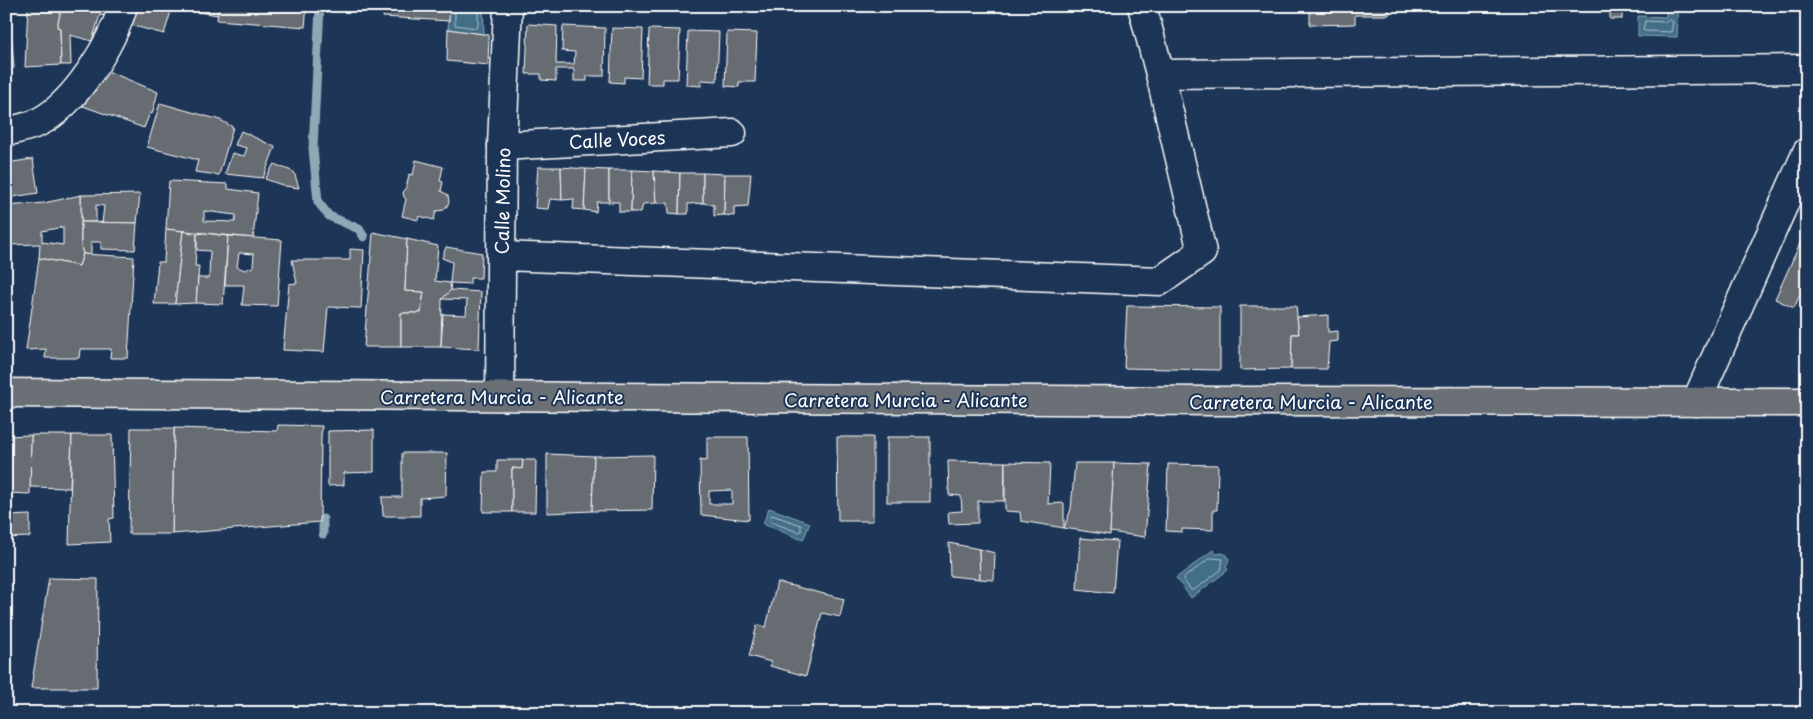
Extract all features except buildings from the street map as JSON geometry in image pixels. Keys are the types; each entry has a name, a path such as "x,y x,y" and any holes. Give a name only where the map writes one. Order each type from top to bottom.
{"highway":[{"name":"Carretera Murcia - Alicante","path":"6,393 1224,401 1807,402"}],"street":[{"path":"6,132 40,121 56,111 74,94 90,73 120,16 123,6"},
{"name":"Calle Molino","path":"500,396 502,146 508,6"},
{"path":"501,256 1160,281 1202,252 1142,6"},
{"path":"1160,74 1807,69"},
{"name":"Calle Voces","path":"502,146 732,133"},
{"path":"1696,402 1807,152"}],"water":[{"path":"450,6 483,6 484,34 448,29"},
{"path":"1666,9 1678,10 1677,37 1638,36 1638,16 1666,17"},
{"path":"769,508 810,523 803,540 763,524"},
{"path":"1213,550 1216,554 1222,553 1227,555 1229,560 1226,567 1228,570 1191,598 1176,578"}],"waterway":[{"path":"320,6 313,148 318,202 329,216 359,229 364,237"},
{"path":"323,519 323,534"}]}
